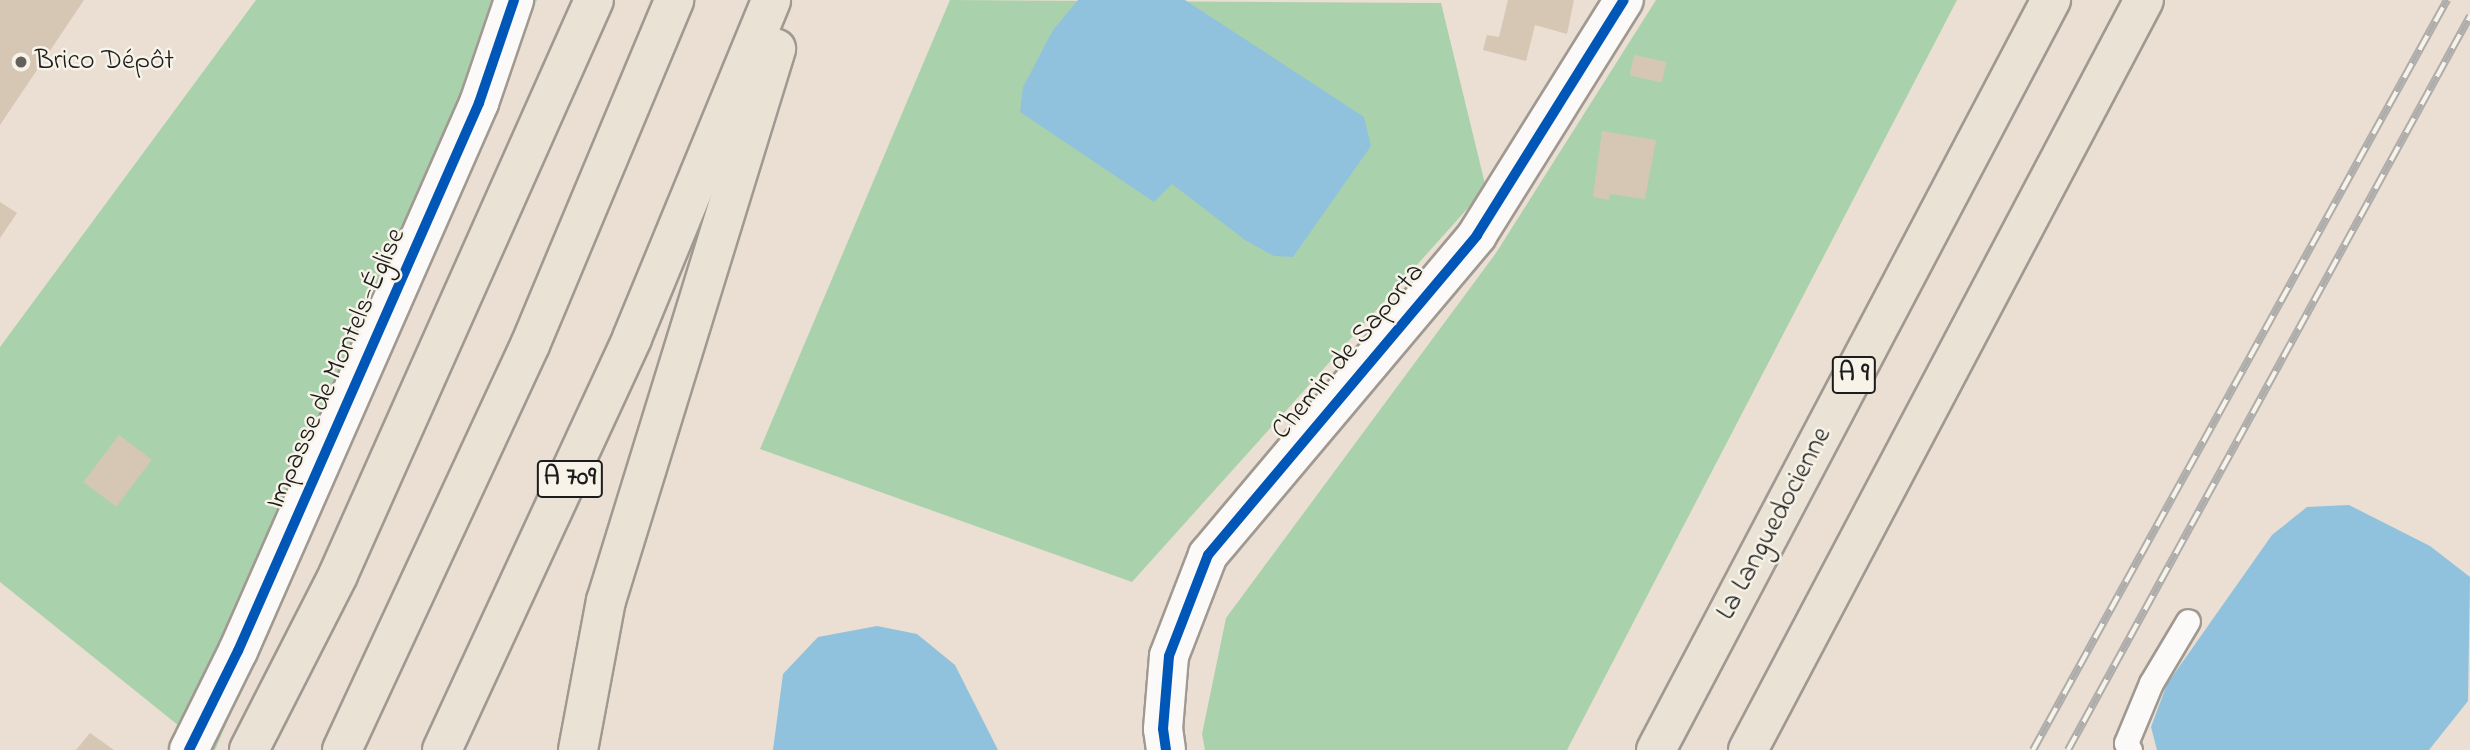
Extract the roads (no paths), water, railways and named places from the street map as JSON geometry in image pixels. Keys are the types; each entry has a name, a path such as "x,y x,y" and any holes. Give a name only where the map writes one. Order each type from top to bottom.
{"highway":[{"path":"249,750 338,575 594,0"},
{"path":"342,750 530,345 674,0"},
{"name":"A 709","path":"442,750 632,338 771,0"},
{"path":"579,750 606,601 791,0"},
{"name":"La Languedocienne","path":"1656,750 2051,0"},
{"path":"1748,750 2144,0"}],"street":[{"name":"Impasse de Montels-Église","path":"190,750 238,651 479,103 514,0"},
{"name":"Chemin de Saporta","path":"1166,750 1163,729 1169,656 1208,555 1477,235 1624,0"}],"lane":[{"path":"2130,750 2126,743 2151,683 2188,621"}],"water":[{"path":"1078,0 1185,0 1364,117 1371,146 1293,257 1274,256 1245,240 1172,184 1154,202 1020,112 1023,87 1053,30"},
{"path":"2349,505 2430,546 2470,577 2468,701 2429,750 2157,750 2151,727 2167,684 2272,535 2307,507"},
{"path":"877,626 917,634 955,665 998,750 773,750 783,674 818,637"}],"railway":[{"path":"2033,750 2447,0"},
{"path":"2068,750 2470,16"}],"place":[{"name":"Brico Dépôt","path":"21,62"}]}
